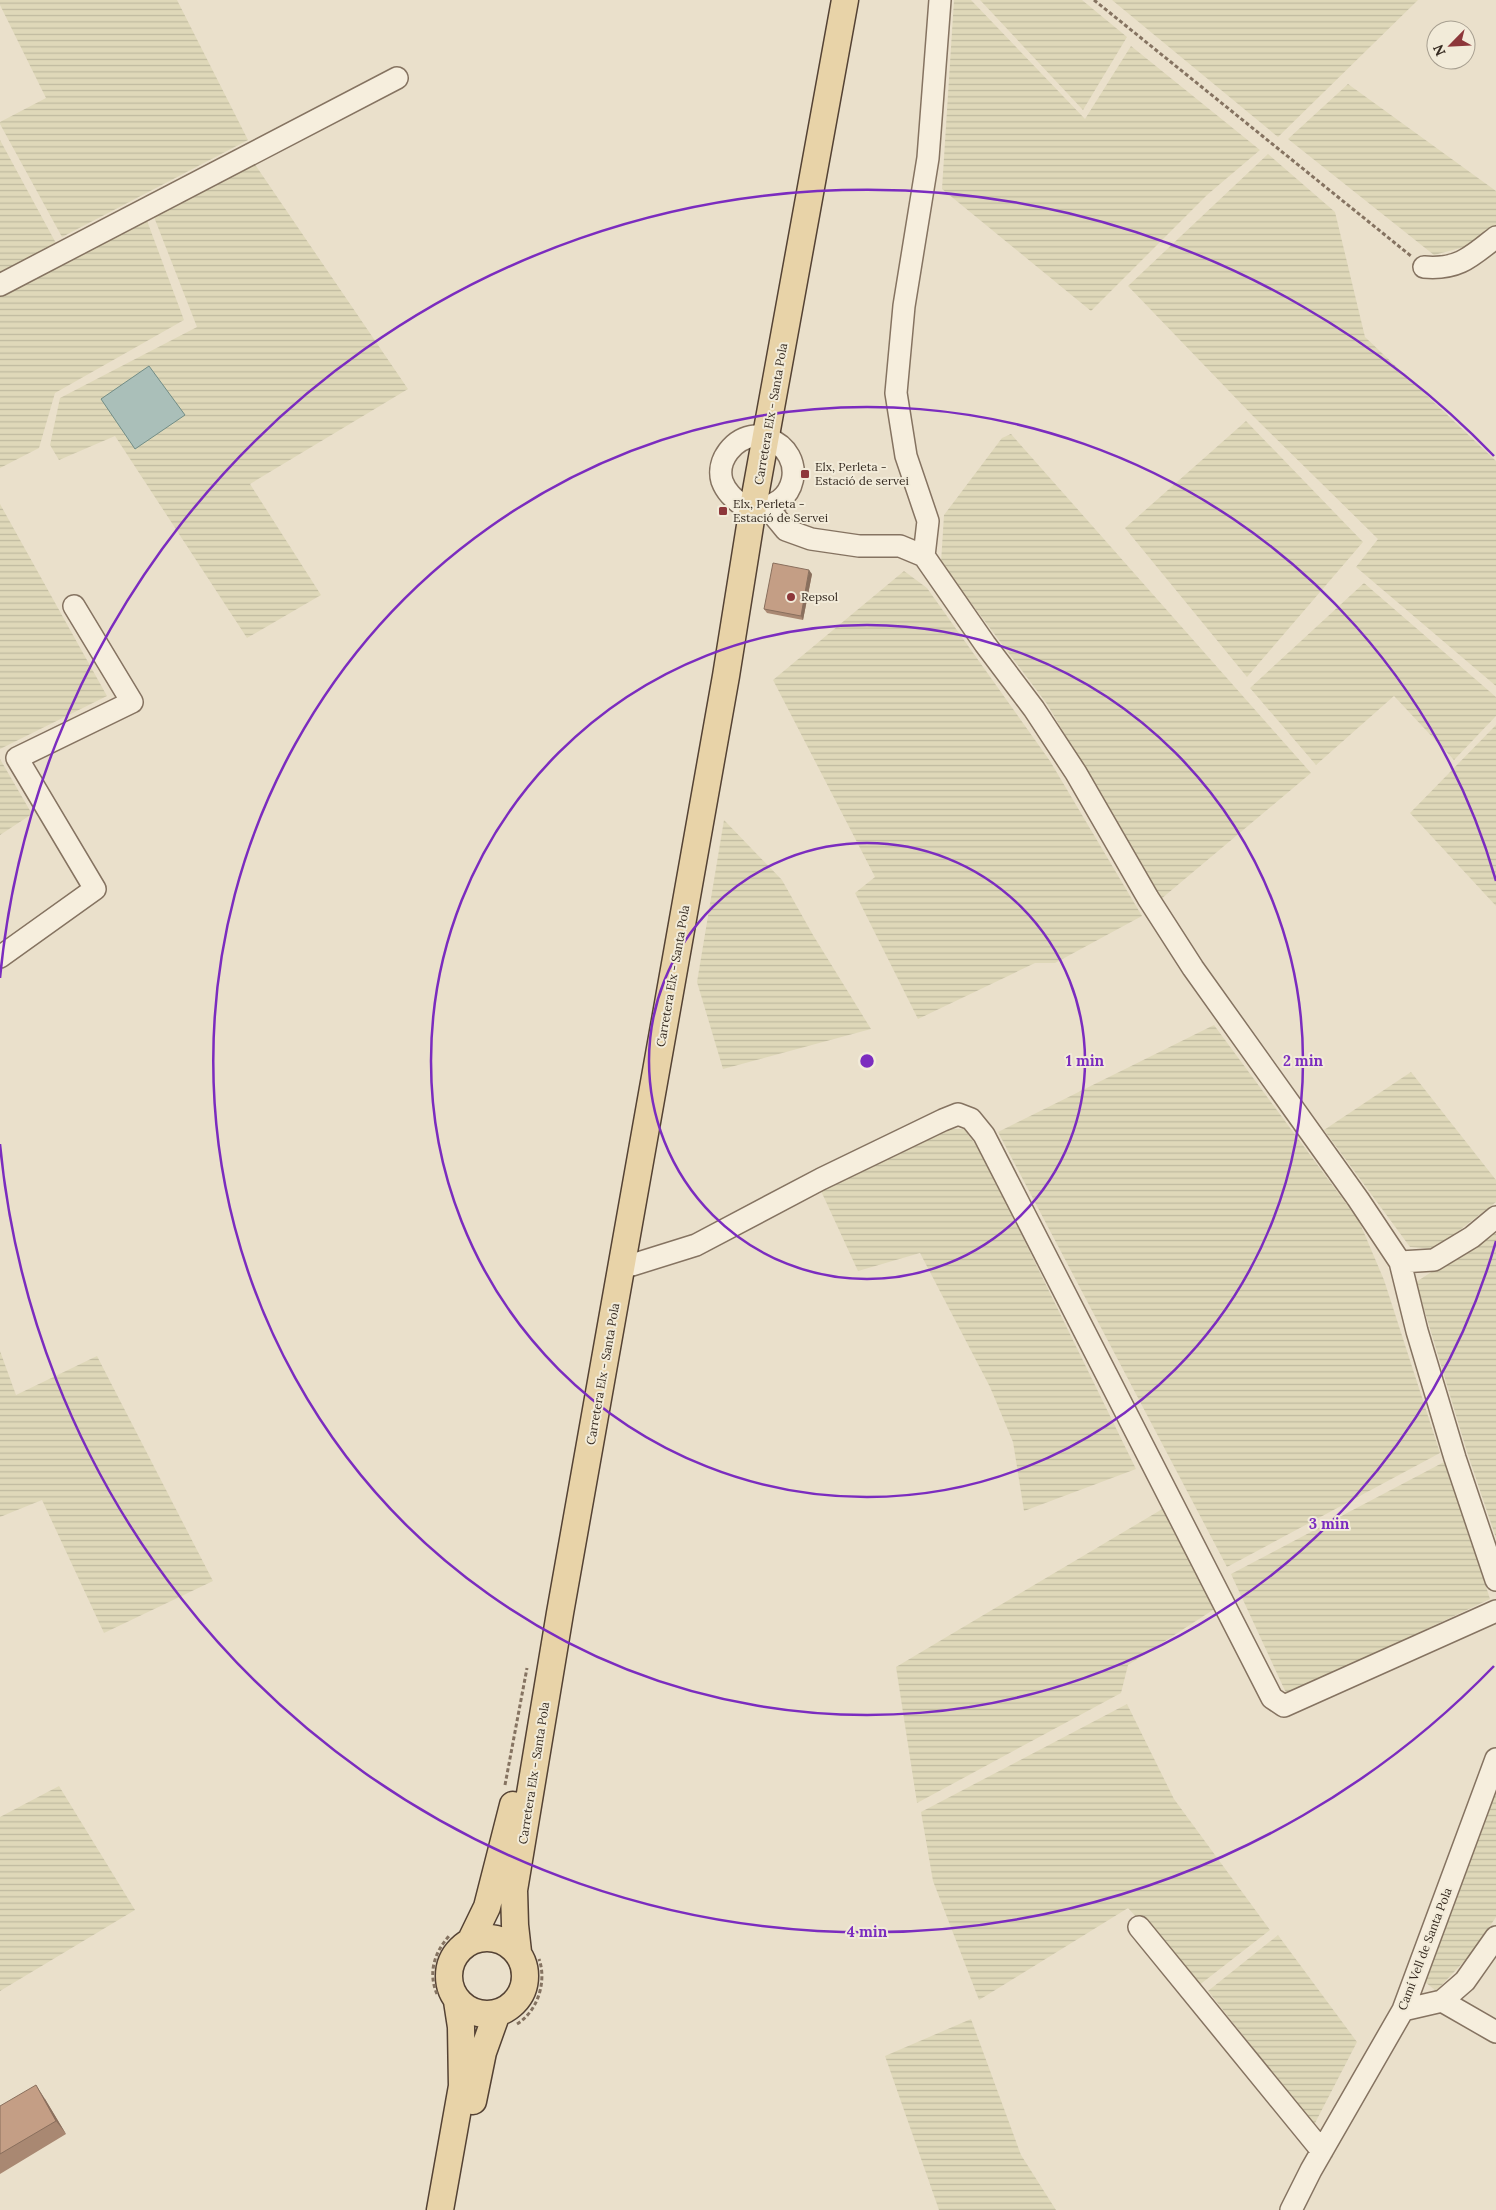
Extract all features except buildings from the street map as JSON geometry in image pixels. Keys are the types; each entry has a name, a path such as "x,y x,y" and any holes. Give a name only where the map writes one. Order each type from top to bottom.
{"main road":[{"name":"Carretera Elx - Santa Pola","path":"518,1952 514,1890 562,1604 724,685 754,506 761,437 834,0"},
{"name":"Carretera Elx - Santa Pola","path":"761,437 845,0"},
{"name":"Carretera Elx - Santa Pola","path":"471,1940 487,1906 512,1810 548,1609 601,1287 689,824 754,506"},
{"path":"440,2210 462,2086 461,2026 457,2001 449,1981 453,1958 460,1948 471,1940 494,1938 512,1945 518,1952 525,1971 524,1983 520,1994 508,2009 497,2013 477,2013 457,2001"},
{"path":"452,2210 483,2052 497,2013"}],"street":[{"path":"924,556 928,521 906,456 896,393 904,306 928,158 940,0"},
{"path":"0,285 397,78"},
{"path":"1424,267 1443,269 1468,258 1496,237"},
{"path":"754,506 776,504 789,491 794,475 789,454 779,442 761,437"},
{"path":"754,506 786,530 811,540 859,546 900,546 924,556 985,644 1034,709 1076,773 1148,898 1193,968 1358,1199 1400,1262 1417,1331 1452,1449 1496,1580"},
{"path":"0,957 95,889 17,758 132,702 74,606"},
{"path":"622,1265 632,1265 696,1245 821,1179 943,1120 958,1114 971,1119 984,1135 1272,1698 1284,1706 1496,1611"},
{"path":"1400,1262 1434,1260 1472,1237 1496,1217"},
{"name":"Camí Vell de Santa Pola","path":"1291,2210 1322,2151 1403,2010 1496,1759"},
{"path":"1139,1927 1322,2151"},
{"path":"1403,2010 1442,2001 1465,1981 1496,1937"},
{"path":"1442,2001 1496,2032"}],"path":[{"path":"1094,0 1424,267"}],"shaded area":[{"path":"0,0 177,0 248,140 62,237 0,124 0,122 46,98 0,5"},
{"path":"954,0 971,0 1085,119 1131,46 1260,150 1207,195 1091,311 942,189"},
{"path":"980,0 1082,0 1127,37 1083,110"},
{"path":"1112,0 1418,0 1278,137"},
{"path":"1348,84 1496,191 1496,225 1468,246 1434,255 1288,139"},
{"path":"0,140 57,245 146,218 184,320 55,393 39,448 0,468"},
{"path":"1268,154 1335,212 1365,337 1496,461 1496,686 1356,567 1378,539 1252,415 1128,286"},
{"path":"254,163 408,389 250,484 321,595 247,638 115,436 59,460 50,445 60,398 197,327 154,217"},
{"path":"1246,421 1363,542 1247,677 1125,528"},
{"path":"1011,434 1311,773 1161,899 1047,704 941,563 944,515 1002,438"},
{"path":"0,504 107,696 0,749"},
{"path":"904,571 927,588 1050,761 1142,916 1055,963 1035,963 918,1019 855,893 875,877 773,680"},
{"path":"1364,583 1496,697 1496,716 1454,760 1394,696 1316,765 1250,688"},
{"path":"1496,725 1496,906 1410,813"},
{"path":"0,759 32,814 0,835"},
{"path":"724,820 782,880 813,935 871,1029 723,1069 697,982"},
{"path":"1214,1025 1359,1221 1384,1280 1440,1453 1227,1567 998,1132"},
{"path":"1411,1072 1496,1180 1496,1202 1435,1249 1410,1247 1324,1130"},
{"path":"947,1129 964,1129 981,1152 1136,1469 1024,1511 1013,1442 990,1387 920,1253 858,1271 821,1191"},
{"path":"1496,1230 1496,1538 1467,1452 1416,1282"},
{"path":"0,1351 16,1395 97,1356 213,1581 104,1633 42,1500 0,1517"},
{"path":"1446,1461 1490,1599 1287,1695 1231,1574"},
{"path":"1164,1508 1216,1608 1128,1665 1121,1693 917,1803 896,1667"},
{"path":"1127,1704 1174,1799 1270,1930 1198,1986 1128,1908 979,2000 933,1881 921,1812"},
{"path":"59,1786 135,1910 0,1991 0,1817"},
{"path":"1496,1791 1496,1917 1472,1953 1436,1991 1424,1981"},
{"path":"1278,1935 1357,2042 1314,2125 1208,1991"},
{"path":"971,2019 1021,2155 1056,2210 939,2210 885,2056"}],"water":[{"path":"149,366 185,415 135,449 101,399"}],"place":[{"name":"Elx, Perleta - Estació de servei","path":"805,474"},
{"name":"Elx, Perleta - Estació de Servei","path":"723,511"},
{"name":"Repsol","path":"791,597"}]}
